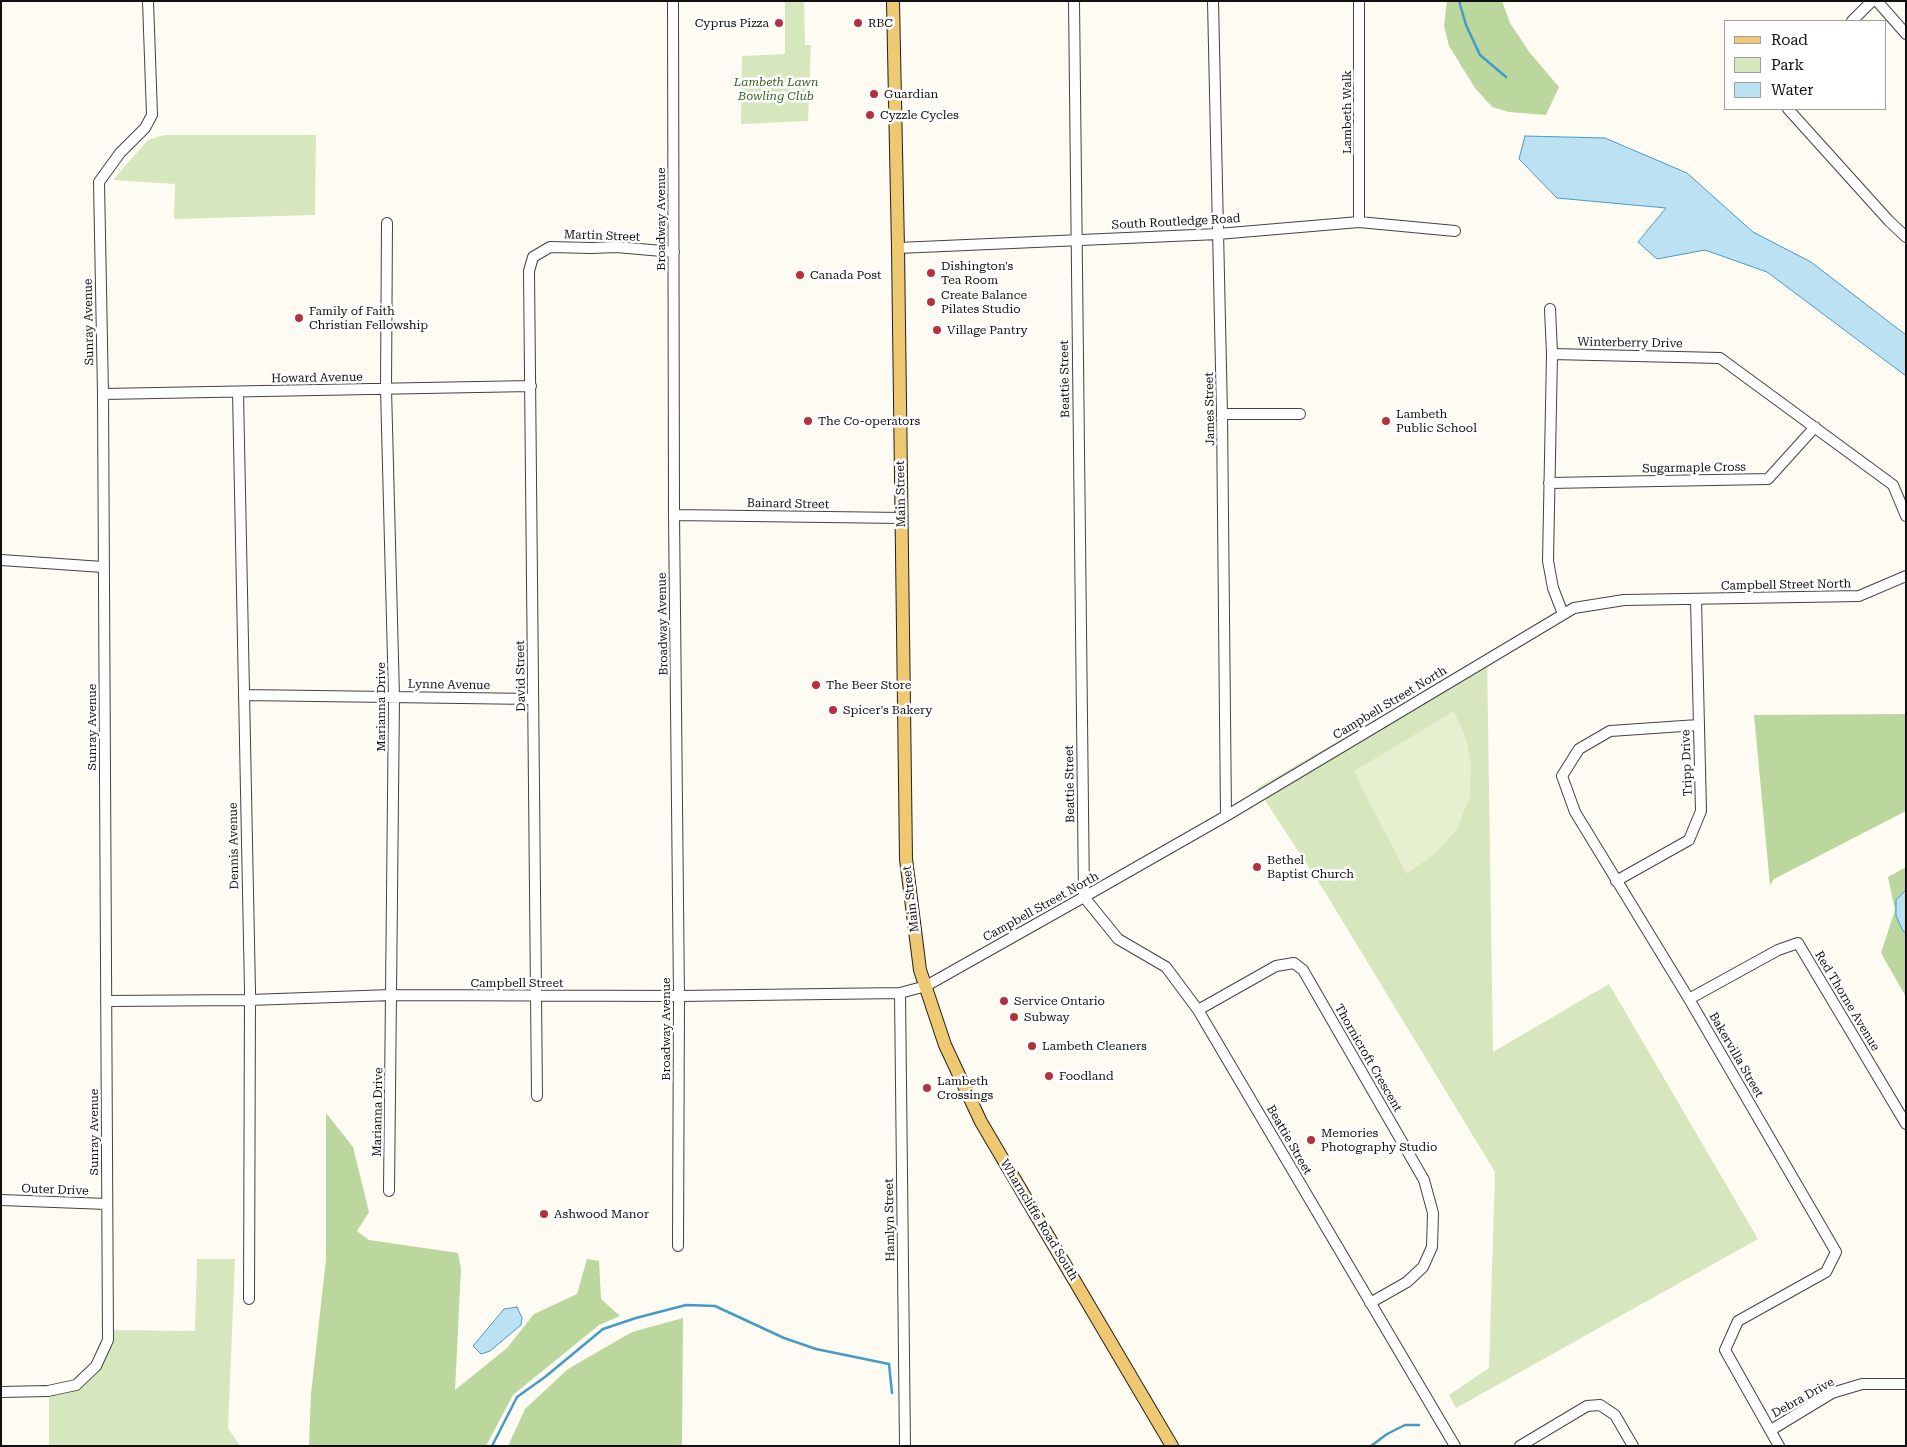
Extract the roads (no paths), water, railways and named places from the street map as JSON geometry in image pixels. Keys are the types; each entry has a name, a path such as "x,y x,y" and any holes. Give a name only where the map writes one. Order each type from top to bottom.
{"main road":[{"name":"Main Street","path":"893,1 906,859 920,970 926,986"},
{"name":"Wharncliffe Road South","path":"926,986 945,1045 981,1122 1172,1446"}],"street":[{"name":"Sunray Avenue","path":"1,1392 48,1391 76,1385 96,1366 108,1340 103,394 99,182 120,153 145,128 152,115 148,1"},
{"name":"Broadway Avenue","path":"673,1 674,514 679,996 678,1246"},
{"name":"Beattie Street","path":"1074,1 1084,897 1118,939 1166,966 1198,1010 1455,1446"},
{"name":"James Street","path":"1213,1 1222,414 1226,816"},
{"name":"Lambeth Walk","path":"1359,1 1359,222"},
{"path":"1853,20 1872,1"},
{"path":"1877,1 1906,34"},
{"path":"1789,110 1889,221 1906,237"},
{"name":"South Routledge Road","path":"898,248 1218,234 1359,222 1455,231"},
{"name":"Marianna Drive","path":"387,223 386,389 394,697 389,1191"},
{"name":"Martin Street","path":"533,257 550,247 616,247 674,252"},
{"name":"David Street","path":"533,257 529,271 537,1096"},
{"path":"1550,310 1552,354 1548,561 1553,588 1563,614"},
{"name":"Winterberry Drive","path":"1552,354 1720,358 1893,485 1906,516"},
{"name":"Howard Avenue","path":"103,394 531,386"},
{"name":"Dennis Avenue","path":"238,392 249,1000 250,1299"},
{"path":"1222,414 1300,414"},
{"name":"Sugarmaple Cross","path":"1550,483 1768,479 1815,427"},
{"name":"Bainard Street","path":"674,514 902,518"},
{"path":"1,560 103,567"},
{"name":"Campbell Street North","path":"926,986 1226,816 1574,608 1624,600 1859,596 1906,576"},
{"name":"Tripp Drive","path":"1616,881 1689,840 1701,811 1696,600"},
{"name":"Lynne Avenue","path":"244,695 534,699"},
{"name":"Bakervilla Street","path":"1698,725 1610,731 1579,749 1562,776 1575,812 1690,999 1836,1252 1826,1272 1738,1321 1725,1350 1779,1446"},
{"name":"Red Thorne Avenue","path":"1690,999 1778,950 1798,943 1906,1124"},
{"name":"Thornicroft Crescent","path":"1198,1010 1276,966 1294,963 1303,970 1424,1180 1433,1213 1432,1247 1423,1268 1407,1282 1370,1303"},
{"name":"Campbell Street","path":"106,1001 249,1000 392,995 679,996 900,993 926,986"},
{"name":"Hamlyn Street","path":"900,993 904,1446"},
{"name":"Outer Drive","path":"1,1200 107,1204"},
{"name":"Debra Drive","path":"1771,1430 1832,1393 1862,1384 1906,1384"},
{"path":"1520,1446 1587,1406 1600,1405 1616,1416 1633,1446"}],"water":[{"path":"1525,136 1605,138 1687,173 1753,232 1811,262 1906,335 1906,376 1767,272 1705,250 1657,259 1638,242 1666,208 1557,198 1519,159"},
{"path":"1906,890 1906,933 1903,931 1896,916 1896,900"},
{"path":"517,1307 522,1318 521,1325 490,1351 481,1354 473,1346 504,1309"}],"waterway":[{"path":"1459,1 1466,25 1480,55 1506,77"},
{"path":"492,1446 517,1397 545,1377 603,1329 686,1305 715,1306 784,1338 816,1349 889,1364 892,1393"},
{"path":"1371,1446 1387,1434 1405,1425 1419,1425"}],"place":[{"name":"Cyprus Pizza","path":"779,23"},
{"name":"RBC","path":"858,23"},
{"name":"Guardian","path":"874,94"},
{"name":"Cyzzle Cycles","path":"870,115"},
{"name":"Dishington's Tea Room","path":"931,273"},
{"name":"Canada Post","path":"800,275"},
{"name":"Create Balance Pilates Studio","path":"931,302"},
{"name":"Family of Faith Christian Fellowship","path":"299,318"},
{"name":"Village Pantry","path":"937,330"},
{"name":"The Co-operators","path":"808,421"},
{"name":"Lambeth Public School","path":"1386,421"},
{"name":"The Beer Store","path":"816,685"},
{"name":"Spicer's Bakery","path":"833,710"},
{"name":"Bethel Baptist Church","path":"1257,867"},
{"name":"Service Ontario","path":"1004,1001"},
{"name":"Subway","path":"1014,1017"},
{"name":"Lambeth Cleaners","path":"1032,1046"},
{"name":"Foodland","path":"1049,1076"},
{"name":"Lambeth Crossings","path":"927,1088"},
{"name":"Memories Photography Studio","path":"1311,1140"},
{"name":"Ashwood Manor","path":"544,1214"}],"park label":[{"name":"Lambeth Lawn Bowling Club","path":"776,89"}]}
